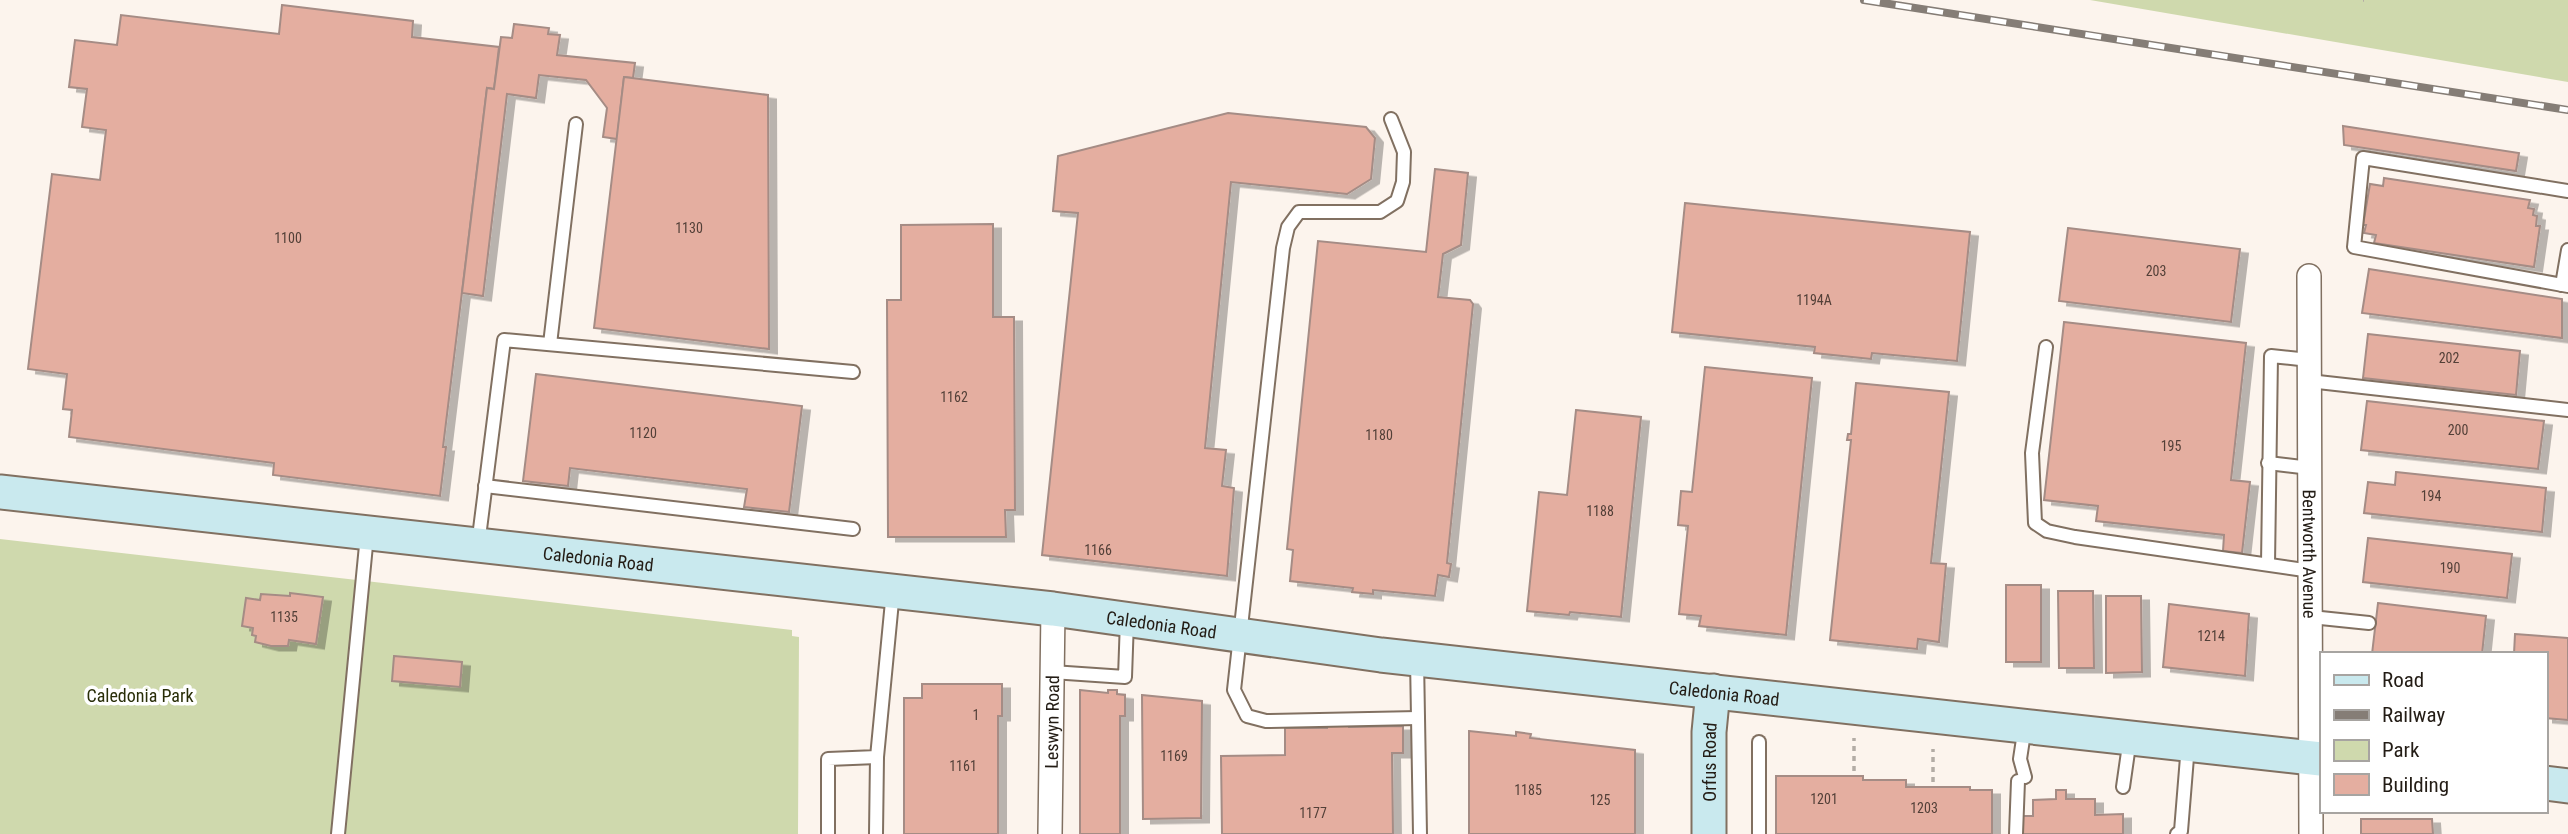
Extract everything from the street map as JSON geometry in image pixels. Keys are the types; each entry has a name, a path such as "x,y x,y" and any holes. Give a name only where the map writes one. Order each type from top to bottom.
{"street":[{"name":"Bentworth Avenue","path":"2309,276 2311,617 2317,758 2311,834"},
{"name":"Caledonia Road","path":"0,492 1053,609 1417,659 2317,758"},
{"name":"Leswyn Road","path":"1050,834 1053,609"},
{"name":"Orfus Road","path":"1709,834 1709,732 1713,691"},
{"path":"2547,783 2568,786"}],"lane":[{"path":"1391,120 1404,152 1403,182 1397,201 1380,212 1298,212 1288,227 1283,248 1234,690 1247,716 1266,721 1418,718"},
{"path":"550,344 576,124"},
{"path":"2568,191 2363,158 2354,247 2565,285 2568,250"},
{"path":"478,545 504,340 853,372"},
{"path":"2046,347 2032,453 2035,523 2047,531 2075,537 2311,571"},
{"path":"2268,564 2271,356 2309,370 2568,410"},
{"path":"2268,463 2310,468"},
{"path":"485,486 853,529"},
{"path":"338,834 368,533"},
{"path":"876,834 877,757 893,591"},
{"path":"2311,617 2368,623"},
{"path":"1052,672 1125,677 1127,619"},
{"path":"1417,659 1420,834"},
{"path":"2016,834 2020,759 2025,726"},
{"path":"2123,787 2130,737"},
{"path":"1759,742 1759,834"},
{"path":"2179,833 2188,744"},
{"path":"828,834 828,759 877,757"}],"path":[{"path":"1854,738 1854,771"},
{"path":"1933,749 1933,782"}],"green space":[{"path":"2090,0 2568,0 2568,82"},
{"name":"Caledonia Park","path":"0,539 792,630 792,636 799,637 798,834 0,834"}],"building":[{"path":"282,5 413,21 412,37 499,47 494,89 487,88 443,447 446,447 440,496 273,475 274,463 69,437 72,410 63,409 67,374 28,369 52,174 100,180 106,130 82,127 87,89 69,87 75,40 117,45 121,15 279,34"},
{"path":"514,24 549,28 548,34 560,35 557,55 635,63 633,78 624,77 617,139 603,137 607,108 586,80 539,75 536,98 507,94 483,296 462,293 487,88 494,89 501,37 512,38"},
{"path":"624,77 768,95 769,349 594,328"},
{"path":"1228,113 1366,127 1375,138 1371,179 1347,194 1231,182 1205,448 1226,450 1222,486 1234,488 1227,576 1042,555 1078,213 1053,211 1058,156"},
{"path":"2343,126 2519,153 2516,171 2344,145"},
{"path":"1435,169 1468,173 1461,245 1443,254 1438,297 1470,300 1473,304 1447,563 1451,564 1449,577 1438,575 1435,596 1373,590 1373,594 1352,592 1353,588 1290,581 1293,550 1287,549 1318,241 1426,252"},
{"path":"2384,178 2530,200 2528,208 2534,209 2533,215 2537,216 2536,226 2540,226 2534,267 2374,243 2376,235 2364,233 2366,225 2363,225 2370,184 2383,186"},
{"path":"1685,203 1970,232 1957,361 1872,353 1871,359 1814,353 1815,347 1672,332"},
{"path":"993,224 993,317 1014,317 1015,510 1005,510 1006,537 888,537 887,300 901,300 901,225"},
{"path":"2068,228 2240,249 2231,322 2059,301"},
{"path":"2369,269 2562,299 2562,338 2362,313"},
{"path":"2064,322 2246,343 2231,480 2250,482 2242,553 2223,551 2224,535 2096,521 2098,506 2044,500"},
{"path":"2368,334 2520,351 2516,395 2363,378"},
{"path":"1705,367 1812,378 1786,635 1699,626 1701,616 1679,614 1688,526 1678,525 1681,491 1692,492"},
{"path":"536,374 802,406 789,512 744,507 747,489 570,468 568,486 523,481"},
{"path":"1856,383 1949,392 1931,563 1946,564 1939,642 1918,639 1917,649 1830,640 1851,440 1847,440 1848,434 1851,434"},
{"path":"2367,401 2544,421 2538,469 2361,450"},
{"path":"1576,410 1641,417 1621,617 1527,611 1539,492 1567,495"},
{"path":"2396,472 2546,488 2542,532 2364,513 2368,482 2395,485"},
{"path":"2368,538 2512,554 2507,598 2363,582"},
{"path":"2006,585 2041,585 2041,662 2006,662"},
{"path":"2058,591 2093,591 2094,668 2059,668"},
{"path":"290,593 323,597 316,644 289,640 288,646 271,646 255,642 253,628 242,626 246,598 260,600 261,594 290,596"},
{"path":"2106,596 2141,596 2142,672 2106,673"},
{"path":"2378,603 2486,616 2482,652 2372,652"},
{"path":"2169,604 2249,614 2245,676 2163,667"},
{"path":"2515,634 2568,638 2568,720 2547,718 2547,652 2514,652"},
{"path":"394,656 462,662 460,687 392,681"},
{"path":"922,684 1002,684 1002,716 998,716 998,834 904,834 904,698 922,698"},
{"path":"1080,690 1108,693 1108,690 1117,690 1117,694 1125,695 1125,716 1120,716 1120,834 1080,834"},
{"path":"1142,695 1202,701 1201,818 1143,819"},
{"path":"1327,724 1349,724 1349,727 1403,726 1403,753 1392,753 1393,834 1222,834 1221,756 1285,755 1285,728 1327,728"},
{"path":"1469,731 1516,736 1516,732 1531,734 1530,738 1635,750 1635,834 1469,834"},
{"path":"1776,776 1863,776 1863,780 1906,780 1906,787 1970,787 1970,790 1992,790 1992,834 1776,834"},
{"path":"2056,790 2066,790 2066,799 2095,799 2095,815 2123,814 2123,834 2018,834 2017,816 2033,816 2033,800 2056,799"},
{"path":"2361,819 2432,819 2433,834 2361,834"}],"railway":[{"path":"1864,0 2568,110"}]}
